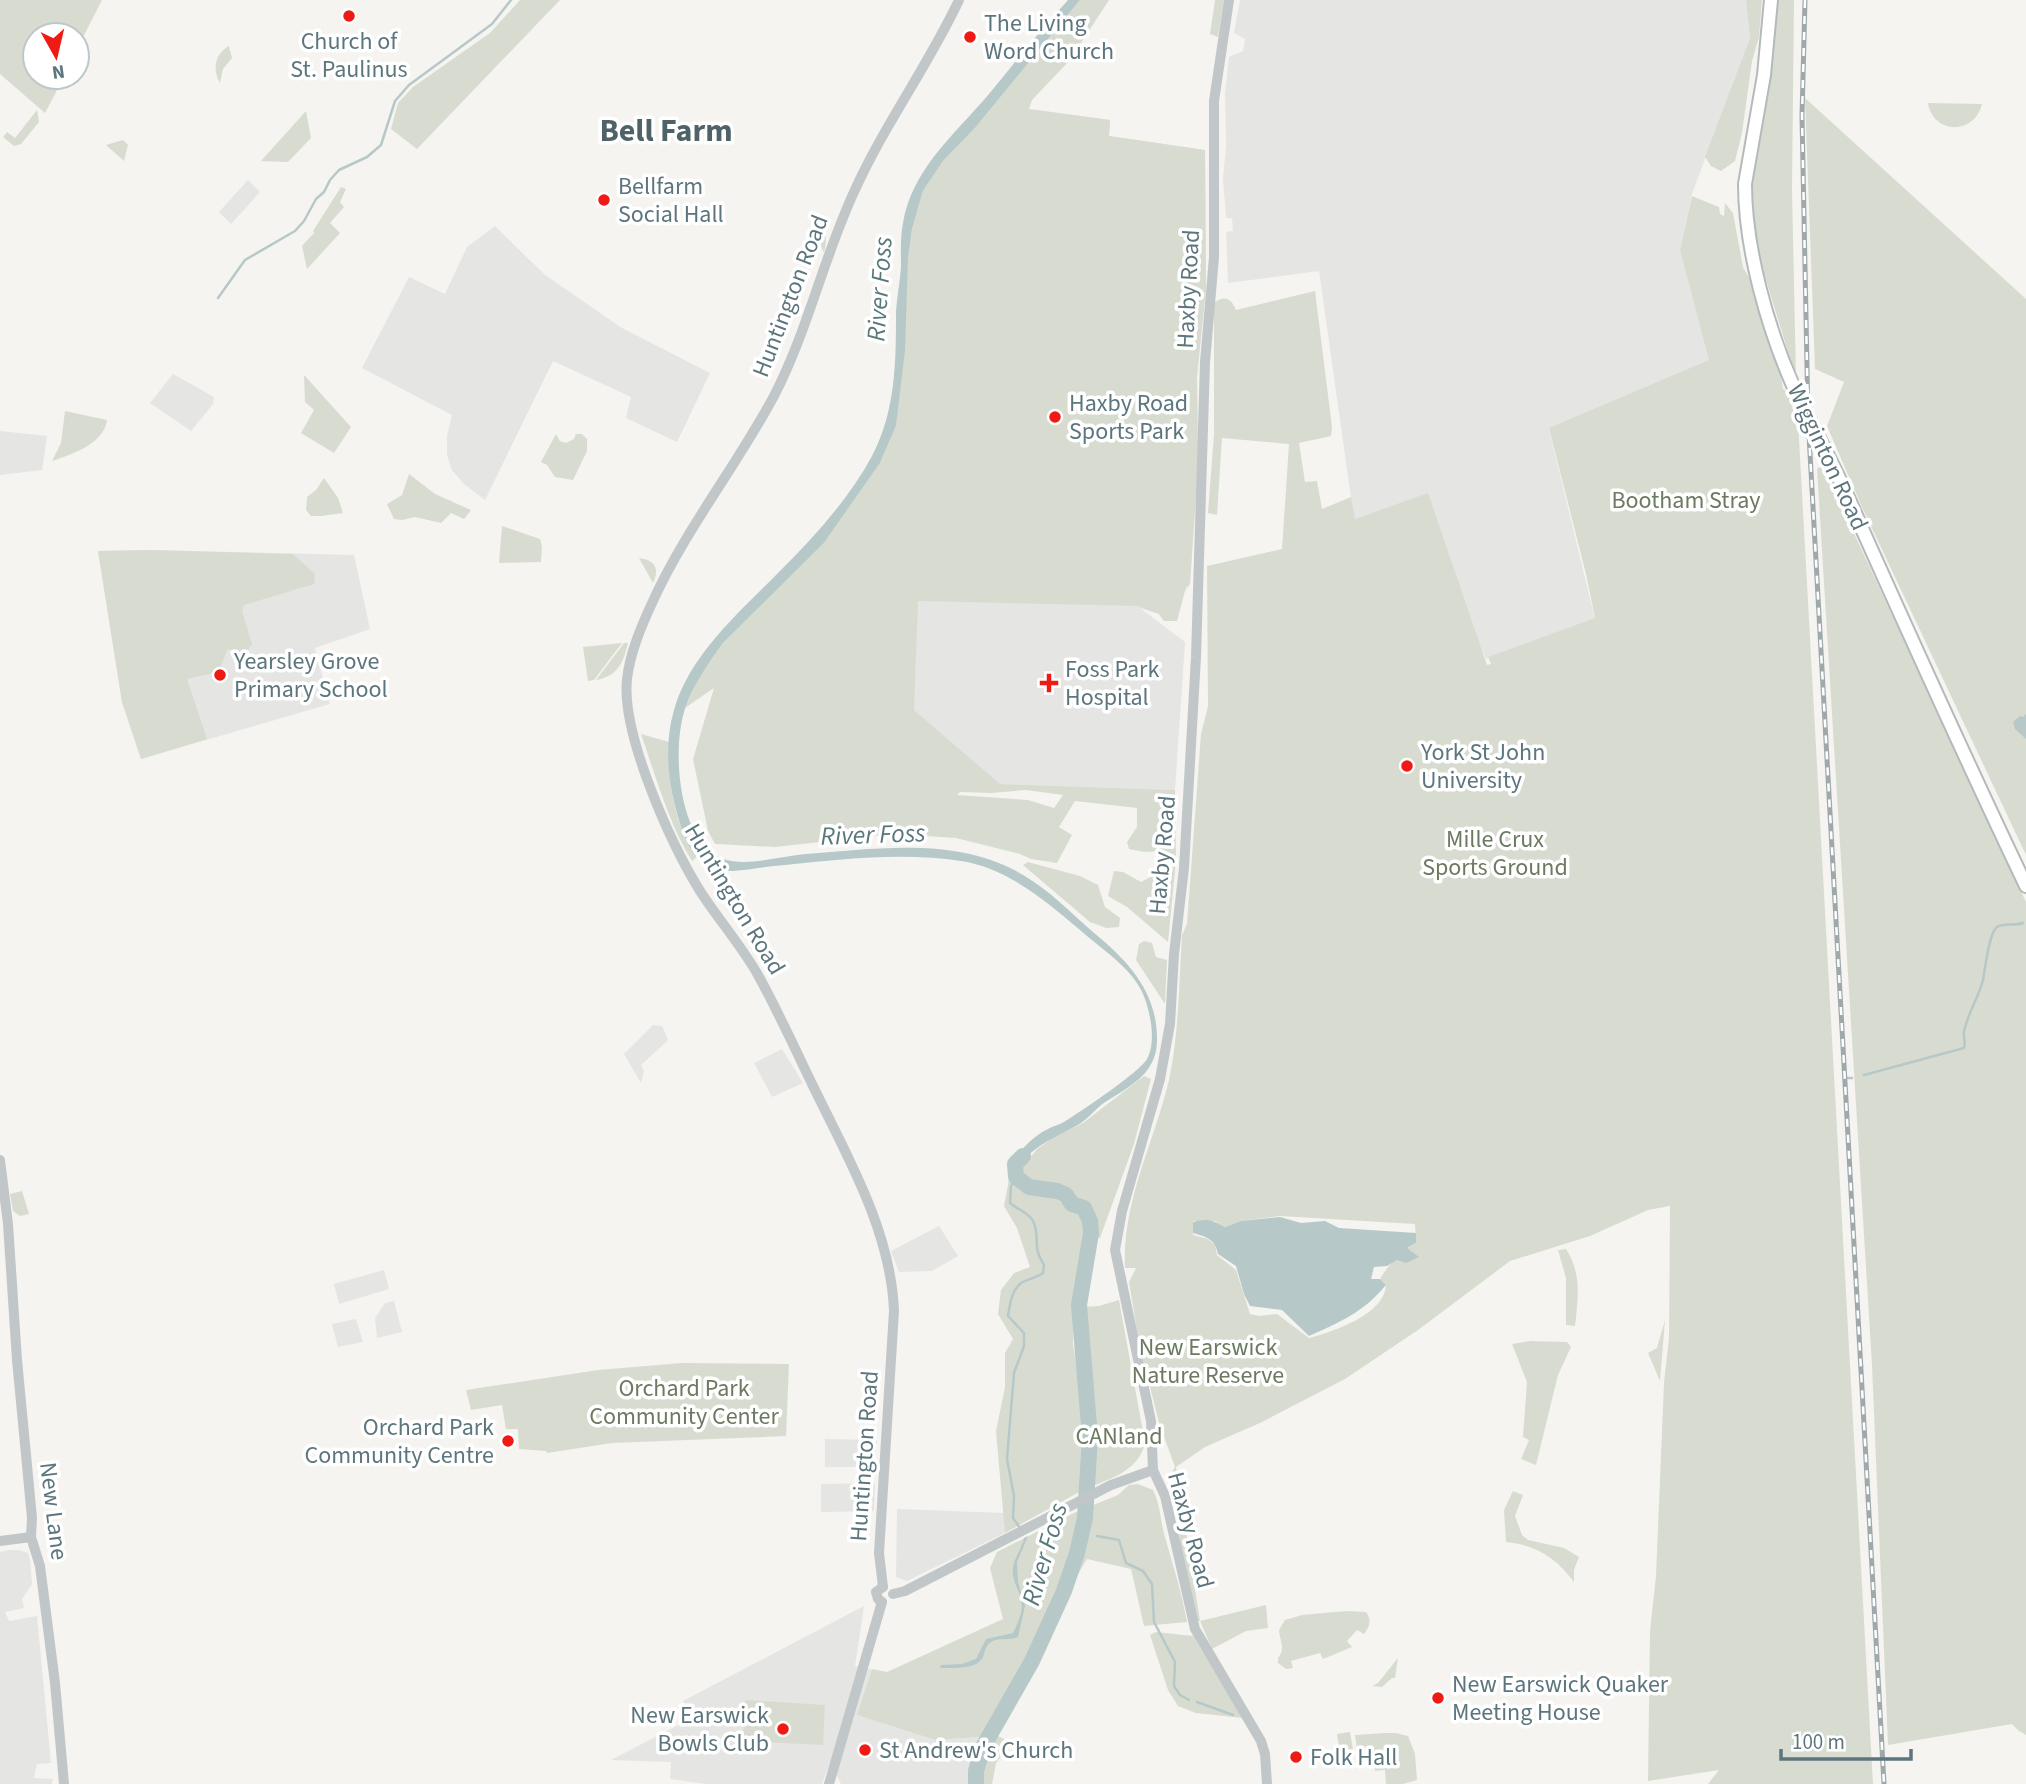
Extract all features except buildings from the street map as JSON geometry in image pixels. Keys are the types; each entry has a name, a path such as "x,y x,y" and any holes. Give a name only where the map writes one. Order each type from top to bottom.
{"main road":[{"name":"Wigginton Road","path":"1771,0 1769,34 1747,173 1745,202 1754,262 1774,333 1793,386 1842,482 2026,887"}],"street":[{"name":"Huntington Road","path":"883,1587 879,1553 894,1311 887,1262 864,1194 758,974 699,890 672,841 631,729 626,682 632,652 657,592 684,542 774,396 800,340 840,225 872,151 959,0"},
{"name":"Haxby Road","path":"1229,0 1214,101 1214,257 1205,362 1196,646 1184,867 1167,1038 1160,1079 1122,1211 1115,1250 1151,1421 1153,1470 1165,1496 1195,1629 1261,1741 1267,1784"},
{"name":"New Lane","path":"0,1160 8,1224 32,1518 31,1537 40,1566 55,1683 64,1784"},
{"path":"893,1594 890,1588 883,1587 876,1592 878,1600 889,1602 893,1594 905,1591 1074,1503 1134,1475 1153,1470"},
{"path":"0,1541 31,1537"},
{"path":"829,1784 882,1602"}],"shaded area":[{"path":"1068,0 1080,0 975,128 943,161 923,191 912,229 908,259 905,350 896,426 880,463 824,543 723,643 689,698 681,723 679,744 679,767 687,814 696,834 708,849 723,859 743,862 889,848 945,850 972,855 998,863 1033,881 1106,943 1139,979 1147,993 1156,1024 1157,1042 1151,1064 1138,1080 1101,1105 1081,1123 1035,1150 1021,1165 1017,1175 1010,1174 1012,1167 1029,1142 1095,1101 1134,1073 1147,1059 1152,1037 1151,1021 1145,999 1135,980 1112,956 1044,900 996,871 979,865 939,858 873,857 733,871 707,866 695,855 681,828 670,782 668,746 674,710 692,670 704,652 830,517 863,472 880,439 893,385 902,229 915,186 949,138"},
{"path":"1240,0 1746,0 1750,38 1692,194 1680,250 1710,360 1549,429 1595,619 1485,659 1484,653 1354,519 1319,271 1228,283 1226,232 1233,231 1232,218 1226,218 1223,179 1226,146 1225,94 1229,57 1243,51 1245,39 1234,33"},
{"path":"1029,109 1110,120 1109,136 1205,150 1206,288 1197,376 1198,445 1190,584 1164,621 1159,614 1140,608 1185,642 1175,790 913,781 841,554 843,551 831,550 868,500"},
{"path":"248,180 260,192 231,224 219,212"},
{"path":"495,226 545,275 622,328 710,373 677,442 626,418 631,397 553,361 485,500 464,484 452,470 447,455 447,436 452,415 362,368 409,277 445,294 467,247"},
{"path":"173,374 214,397 213,404 191,431 150,403"},
{"path":"0,431 47,436 42,470 0,475"},
{"name":"Yearsley Grove Primary School","path":"98,551 354,555 370,629 315,648 330,704 141,759 122,702"},
{"path":"2026,714 2026,739 2015,729 2013,722"},
{"path":"653,1025 662,1026 668,1040 641,1065 644,1071 641,1083 624,1054"},
{"path":"782,1049 803,1083 772,1097 754,1063"},
{"path":"1280,1217 1301,1223 1325,1221 1339,1228 1416,1233 1416,1243 1407,1248 1419,1257 1406,1263 1397,1260 1387,1266 1374,1267 1371,1279 1380,1279 1386,1285 1378,1294 1351,1315 1309,1336 1282,1310 1250,1306 1236,1266 1218,1254 1210,1239 1193,1233 1193,1222 1202,1220 1225,1227 1241,1221"},
{"path":"939,1226 958,1256 932,1271 899,1272 891,1251"},
{"path":"384,1270 389,1289 339,1304 334,1284"},
{"path":"394,1301 402,1332 377,1338 375,1318 385,1303"},
{"path":"356,1319 363,1342 338,1347 332,1324"},
{"path":"825,1439 877,1440 875,1457 862,1467 825,1467"},
{"path":"875,1483 874,1511 821,1512 821,1484"},
{"path":"897,1509 1004,1513 1005,1533 907,1581 896,1577"},
{"path":"1028,1536 1017,1562 1018,1582 1025,1606 1018,1637 991,1642 983,1657 975,1664 940,1668 941,1665 962,1664 976,1659 986,1639 1013,1633 1022,1605 1013,1570 1024,1538"},
{"path":"9,1550 28,1553 30,1560 32,1584 22,1599 24,1608 5,1612 9,1621 37,1616 51,1763 37,1764 34,1778 53,1779 52,1784 0,1784 0,1552"},
{"path":"864,1606 855,1666 872,1669 858,1715 935,1740 998,1736 983,1784 841,1784 830,1762 822,1784 707,1784 670,1779 671,1762 611,1760 692,1718 683,1701"}],"green space":[{"path":"0,0 102,0 91,22 21,21 21,91 57,91 45,113 0,74"},
{"path":"520,0 560,0 417,149 391,129 398,103 413,87 490,33"},
{"path":"1080,0 1109,0 1070,60 1032,100 1029,109 1110,120 1109,136 1205,150 1206,288 1197,376 1198,468 1190,584 1186,587 1177,621 1164,621 1159,614 1137,606 918,601 914,710 1000,784 1175,790 1176,860 1168,942 1127,907 1108,896 1114,871 1123,872 1141,882 1164,870 1164,851 1129,849 1127,842 1137,827 1137,808 1075,801 1059,827 1072,835 1057,863 1031,859 956,838 893,834 775,847 715,844 708,831 693,759 714,688 685,708 697,681 723,643 824,543 880,463 896,426 912,229 923,191 943,161 975,128","holes":["1026,790 1063,795 1054,808 1028,800 957,795 960,792"]},
{"path":"1215,0 1224,0 1218,37 1210,34"},
{"path":"1746,0 1762,0 1759,37 1752,61 1742,133 1735,161 1721,171 1711,166 1705,157 1750,38"},
{"path":"1775,0 1794,0 1792,190 1796,378 1759,257 1751,206 1752,175"},
{"path":"229,46 232,58 223,69 220,83 216,62"},
{"path":"1805,98 2026,299 2026,855 1861,505 1827,426 1844,382 1815,369"},
{"path":"1928,103 1982,104 1971,121 1954,127 1945,126 1938,121 1931,114"},
{"path":"37,110 39,122 21,144 14,146 3,137 7,132 15,138"},
{"path":"306,111 311,138 288,162 261,161"},
{"path":"123,140 128,145 124,161 106,145"},
{"path":"341,187 346,189 340,202 344,207 330,223 340,233 307,269 302,246 314,233"},
{"path":"1692,196 1719,207 1720,214 1724,216 1725,203 1733,213 1743,267 1753,285 1778,360 1783,389 1788,392 1798,420 1873,1784 1708,1784 1719,1770 1648,1781 1650,1631 1656,1576 1664,1383 1669,1337 1670,1206 1648,1210 1590,1236 1510,1261 1418,1330 1345,1379 1260,1423 1205,1447 1176,1467 1200,1621 1196,1621 1181,1547 1171,1474 1175,1467 1159,1423 1139,1342 1129,1282 1136,1268 1125,1268 1125,1243 1140,1172 1169,1080 1175,1044 1182,935 1187,924 1201,734 1208,706 1207,566 1282,549 1289,444 1222,438 1217,515 1208,513 1214,434 1214,303 1227,299 1236,310 1315,291 1332,427 1331,436 1299,443 1305,482 1317,481 1322,509 1351,497 1355,519 1428,493 1487,665 1491,664 1488,657 1595,618 1549,428 1709,360 1680,250","holes":["1280,1216 1415,1224 1416,1243 1400,1254 1383,1274 1380,1279 1386,1285 1377,1305 1344,1326 1309,1338 1277,1314 1250,1314 1236,1270 1217,1255 1215,1245 1208,1239 1193,1235 1193,1221 1215,1221 1225,1227 1241,1221"]},
{"path":"809,217 819,224 824,232 824,253"},
{"path":"304,375 351,427 334,453 301,433 314,410 305,402"},
{"path":"65,411 107,420 105,428 94,442 86,447 52,461 61,443"},
{"path":"556,434 560,441 566,443 574,439 576,434 582,434 587,439 587,451 573,480 555,477 547,465 541,462"},
{"name":"Bootham Stray","path":"1822,465 2026,902 2026,1735 2012,1724 1888,1745 1872,1365 1817,469"},
{"path":"409,474 435,494 471,510 464,519 451,513 441,523 415,517 394,519 387,504 402,495"},
{"path":"324,478 338,498 343,513 311,516 306,510 307,497"},
{"path":"502,526 540,539 541,562 499,563"},
{"path":"98,551 293,554 315,574 314,584 244,605 242,611 252,644 244,656 228,649 218,672 187,679 207,739 141,759 122,702"},
{"path":"639,558 655,566 653,583"},
{"path":"622,643 594,680 588,681 583,647"},
{"path":"624,643 628,643 618,668 610,675 596,680"},
{"path":"641,734 669,742 669,772 674,802 683,831 698,856 692,861 669,815"},
{"path":"1028,862 1080,876 1098,885 1105,907 1120,918 1119,927 1106,928 1090,922 1023,865"},
{"path":"1144,941 1152,943 1156,957 1167,960 1165,1004 1136,960 1139,944"},
{"path":"1144,1076 1151,1079 1134,1144 1100,1238 1095,1238 1092,1221 1077,1200 1018,1173 1037,1149 1083,1123"},
{"path":"1010,1174 1072,1208 1082,1210 1088,1231 1074,1307 1073,1344 1085,1420 1081,1491 1005,1533 996,1431 1005,1387 1005,1353 1013,1339 998,1314 1001,1290 1014,1273 1030,1267 1017,1228 1004,1206"},
{"path":"22,1191 29,1214 20,1216 13,1211 10,1194"},
{"path":"1566,1249 1577,1277 1575,1326 1566,1325 1566,1278 1558,1250"},
{"name":"CANland","path":"1119,1300 1145,1443 1137,1461 1130,1467 1085,1489 1093,1476 1094,1442 1081,1307 1099,1306"},
{"path":"1665,1320 1660,1381 1648,1353 1657,1348"},
{"path":"1531,1341 1567,1342 1571,1347 1558,1375 1536,1465 1521,1459 1529,1440 1523,1437 1527,1382 1512,1344"},
{"name":"Orchard Park Community Center","path":"682,1363 789,1364 786,1436 612,1443 547,1453 519,1449 518,1429 506,1429 502,1405 471,1410 466,1390 598,1370"},
{"path":"1138,1484 1153,1490 1156,1496 1187,1622 1144,1626 1131,1569 1087,1559 1065,1596 998,1736 1012,1743 996,1763 992,1784 980,1784 980,1771 997,1736 935,1740 857,1715 872,1669 887,1672 1003,1619 990,1568 997,1552 1076,1512 1118,1495 1129,1485"},
{"path":"1513,1491 1523,1495 1515,1516 1522,1535 1528,1540 1564,1548 1579,1557 1574,1570 1574,1582 1545,1554 1527,1546 1506,1542 1504,1510"},
{"path":"1266,1605 1268,1628 1246,1631 1212,1649 1200,1621"},
{"path":"1366,1612 1370,1620 1364,1634 1357,1630 1347,1641 1352,1647 1323,1659 1320,1653 1291,1661 1293,1668 1286,1669 1278,1663 1282,1648 1279,1630 1285,1620 1302,1615"},
{"path":"1156,1632 1193,1636 1243,1718 1196,1713 1178,1706 1168,1690 1150,1635"},
{"path":"1398,1658 1395,1678 1382,1687 1372,1686 1378,1683"},
{"name":"New Earswick Bowls Club","path":"745,1700 825,1705 823,1745 743,1741"},
{"path":"1350,1732 1353,1750 1339,1748 1337,1734"},
{"path":"1384,1733 1408,1736 1415,1754 1417,1780 1403,1784 1386,1784 1385,1770 1375,1771 1371,1755 1358,1756 1355,1735"}],"waterway":[{"path":"218,298 245,260 295,231 339,170 367,157 381,145 395,101 409,85 492,24 511,0"},
{"path":"1864,1075 1964,1048 1966,1025 1983,980 1994,930 2000,926 2023,923"},
{"path":"1847,1078 1852,1078"},
{"name":"River Foss","path":"976,1784 976,1771 983,1747 1032,1661 1064,1591 1085,1518 1090,1437 1079,1305 1091,1233 1090,1221 1084,1208 1072,1204 1066,1195 1029,1187 1016,1177 1015,1164 1023,1156"},
{"path":"1016,1177 1011,1186 1010,1203 1033,1221 1038,1252 1044,1265 1043,1273 1021,1283 1015,1290 1008,1316 1024,1333 1024,1346 1014,1373 1007,1459 1014,1496 1013,1518 1020,1528"},
{"path":"1097,1536 1119,1540 1126,1563 1143,1571 1152,1584 1154,1622 1175,1662 1174,1686 1180,1695 1189,1700"},
{"path":"1197,1702 1233,1715"}],"railway":[{"path":"1805,0 1802,116 1808,417 1884,1784"}],"place":[{"name":"Church of St. Paulinus","path":"349,16"},
{"name":"The Living Word Church","path":"970,37"},
{"name":"Bellfarm Social Hall","path":"604,200"},
{"name":"Haxby Road Sports Park","path":"1055,417"},
{"name":"Yearsley Grove Primary School","path":"220,675"},
{"name":"Foss Park Hospital","path":"1049,683"},
{"name":"York St John University","path":"1407,766"},
{"name":"Orchard Park Community Centre","path":"508,1441"},
{"name":"New Earswick Quaker Meeting House","path":"1438,1698"},
{"name":"New Earswick Bowls Club","path":"783,1729"},
{"name":"St Andrew's Church","path":"865,1750"},
{"name":"Folk Hall","path":"1296,1757"}],"district":[{"name":"Bell Farm","path":"666,130"}],"park label":[{"name":"Mille Crux Sports Ground","path":"1495,853"},
{"name":"New Earswick Nature Reserve","path":"1208,1361"}]}
